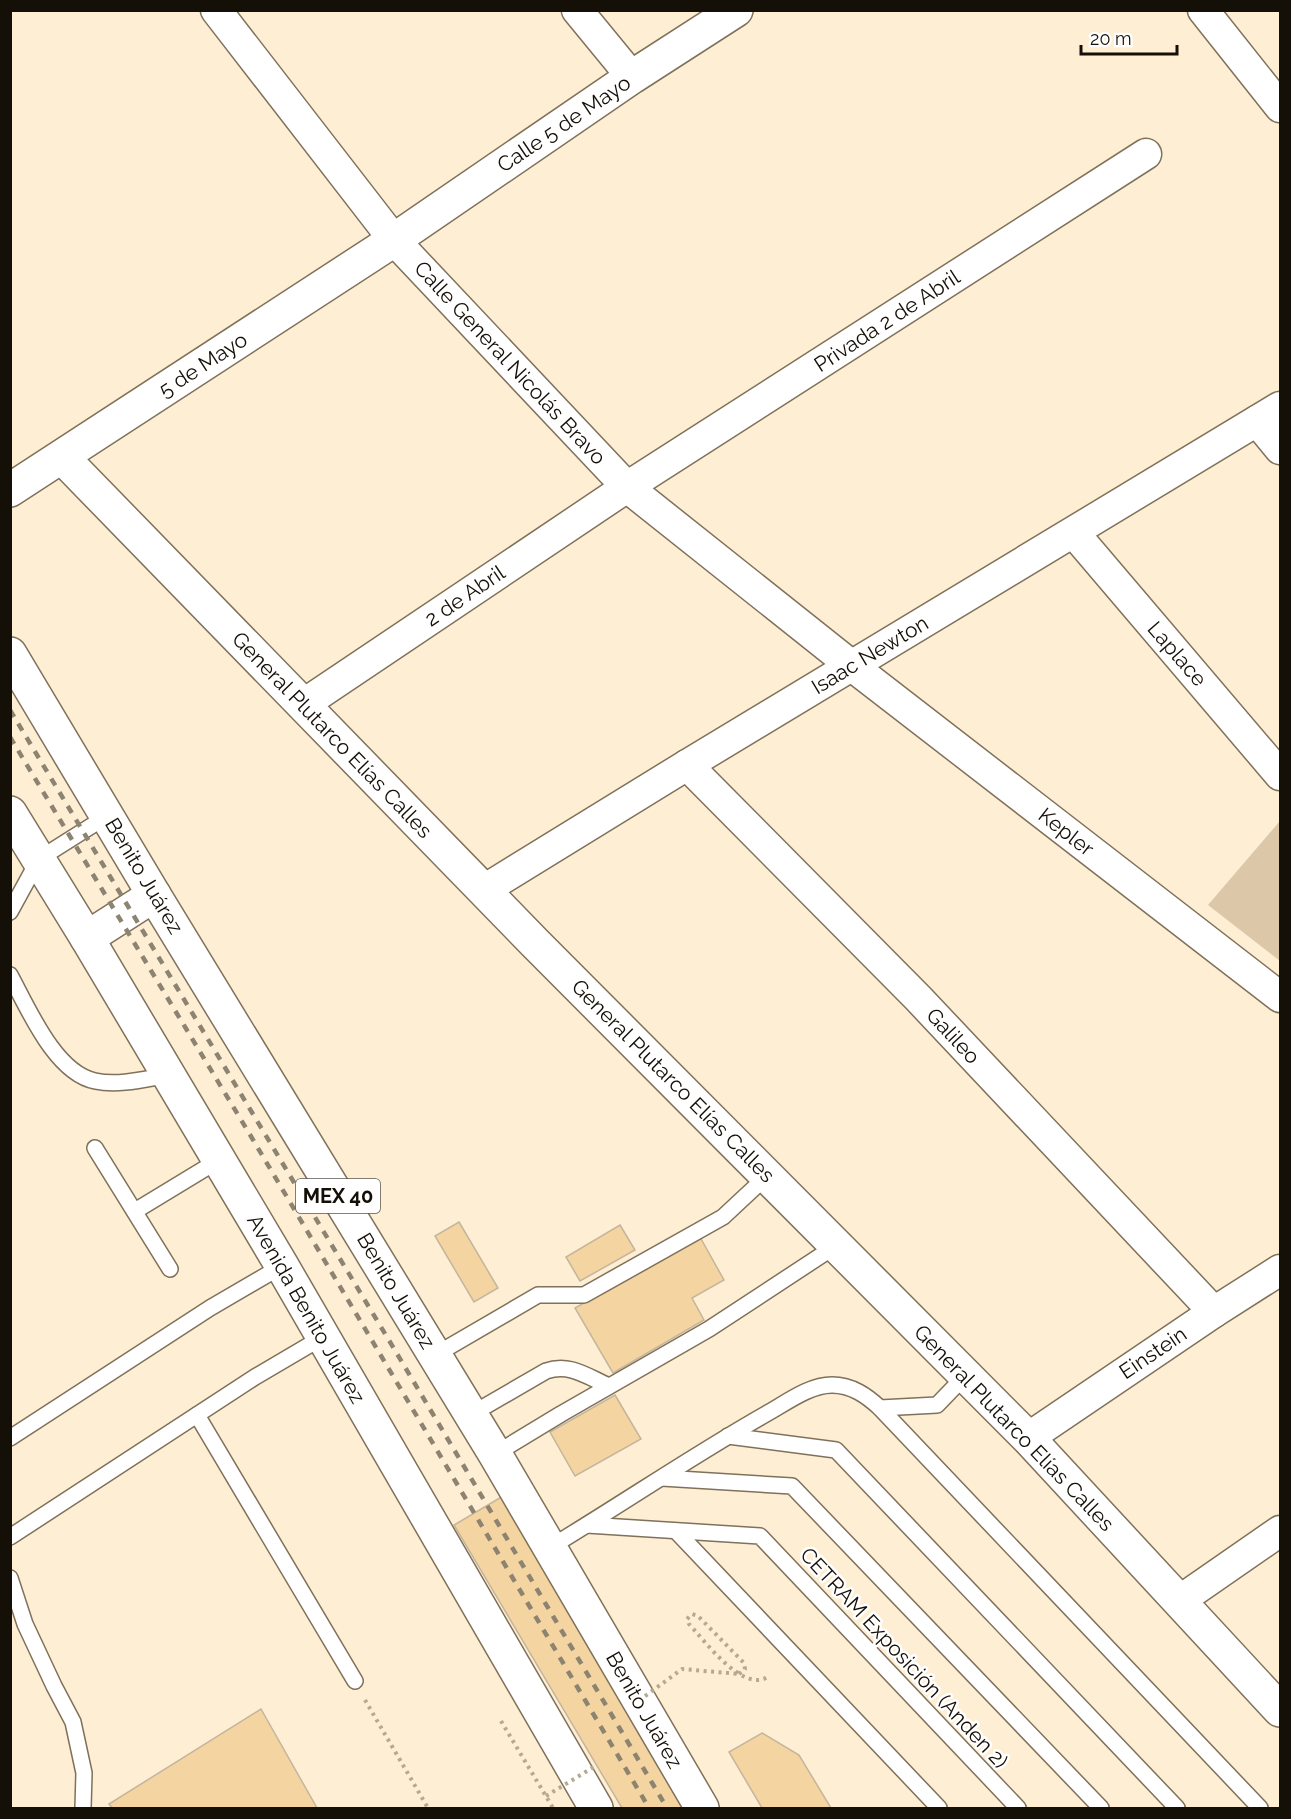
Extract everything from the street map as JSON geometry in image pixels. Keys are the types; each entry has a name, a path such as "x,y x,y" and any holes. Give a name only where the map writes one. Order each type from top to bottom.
{"main road":[{"name":"Calle 5 de Mayo","path":"394,240 632,77 736,10"},
{"name":"5 de Mayo","path":"10,490 394,240"},
{"name":"General Plutarco Elías Calles","path":"62,458 484,890 1028,1438 1281,1710"},
{"name":"Benito Juárez","path":"10,654 154,895 495,1454 702,1809"},
{"name":"Avenida Benito Juárez","path":"10,813 282,1266 587,1785 596,1809"},
{"path":"87,938 154,895"},
{"path":"662,1740 722,1809"},
{"path":"587,1785 603,1809"}],"street":[{"name":"Calle General Nicolás Bravo","path":"216,10 394,240 627,487 852,666"},
{"path":"577,10 632,77"},
{"path":"1203,10 1281,107"},
{"name":"Privada 2 de Abril","path":"627,487 1146,154"},
{"path":"1269,414 1281,448"},
{"name":"Isaac Newton","path":"484,890 1269,414"},
{"name":"2 de Abril","path":"304,704 627,487"},
{"name":"Laplace","path":"1074,533 1281,775"},
{"name":"Kepler","path":"852,666 1281,997"},
{"name":"Galileo","path":"687,765 918,998 1214,1312"},
{"name":"Einstein","path":"1028,1438 1214,1312 1281,1270"},
{"path":"1179,1601 1281,1531"}],"lane":[{"path":"10,912 39,859 107,816"},
{"path":"10,975 53,1050 73,1071 94,1081 127,1082 169,1075"},
{"path":"95,1148 170,1269"},
{"path":"135,1210 219,1160"},
{"path":"435,1355 538,1295 584,1295 723,1218 767,1176"},
{"path":"495,1454 708,1329 837,1245"},
{"path":"10,1438 210,1308 282,1266"},
{"path":"10,1537 197,1414 323,1337"},
{"path":"470,1414 546,1371 558,1367 572,1369 609,1386"},
{"path":"880,1408 937,1405 965,1376"},
{"path":"549,1548 728,1436 815,1388 833,1385 850,1388 867,1396 880,1408 1260,1809"},
{"path":"197,1414 354,1681"},
{"path":"728,1436 836,1450 1177,1809"},
{"path":"662,1478 792,1486 1101,1809"},
{"path":"587,1525 676,1531 939,1809"},
{"name":"CETRAM Exposición (Anden 2)","path":"676,1531 760,1536 1018,1809"},
{"path":"10,1578 25,1624 73,1722 84,1773 83,1809"}],"path":[{"path":"633,1705 682,1669 739,1674 743,1672 745,1669 744,1663 698,1616 692,1614 687,1619 689,1624 731,1669 752,1680 769,1676"},
{"path":"354,1681 428,1809"},
{"path":"501,1721 552,1809"},
{"path":"546,1796 587,1785"}],"shaded area":[{"path":"1280,821 1280,961 1208,905"}],"building":[{"path":"459,1222 498,1288 474,1302 435,1236"},
{"path":"620,1225 635,1250 580,1281 566,1257"},
{"path":"700,1237 724,1280 692,1298 704,1320 613,1373 575,1308"},
{"path":"615,1395 641,1439 575,1476 550,1432"},
{"path":"508,1493 694,1808 622,1808 454,1525"},
{"path":"261,1709 317,1808 112,1808 109,1804"},
{"path":"762,1733 799,1755 831,1808 762,1808 729,1752"}],"railway":[{"path":"10,710 667,1808"},
{"path":"10,737 249,1133 649,1808"}]}
